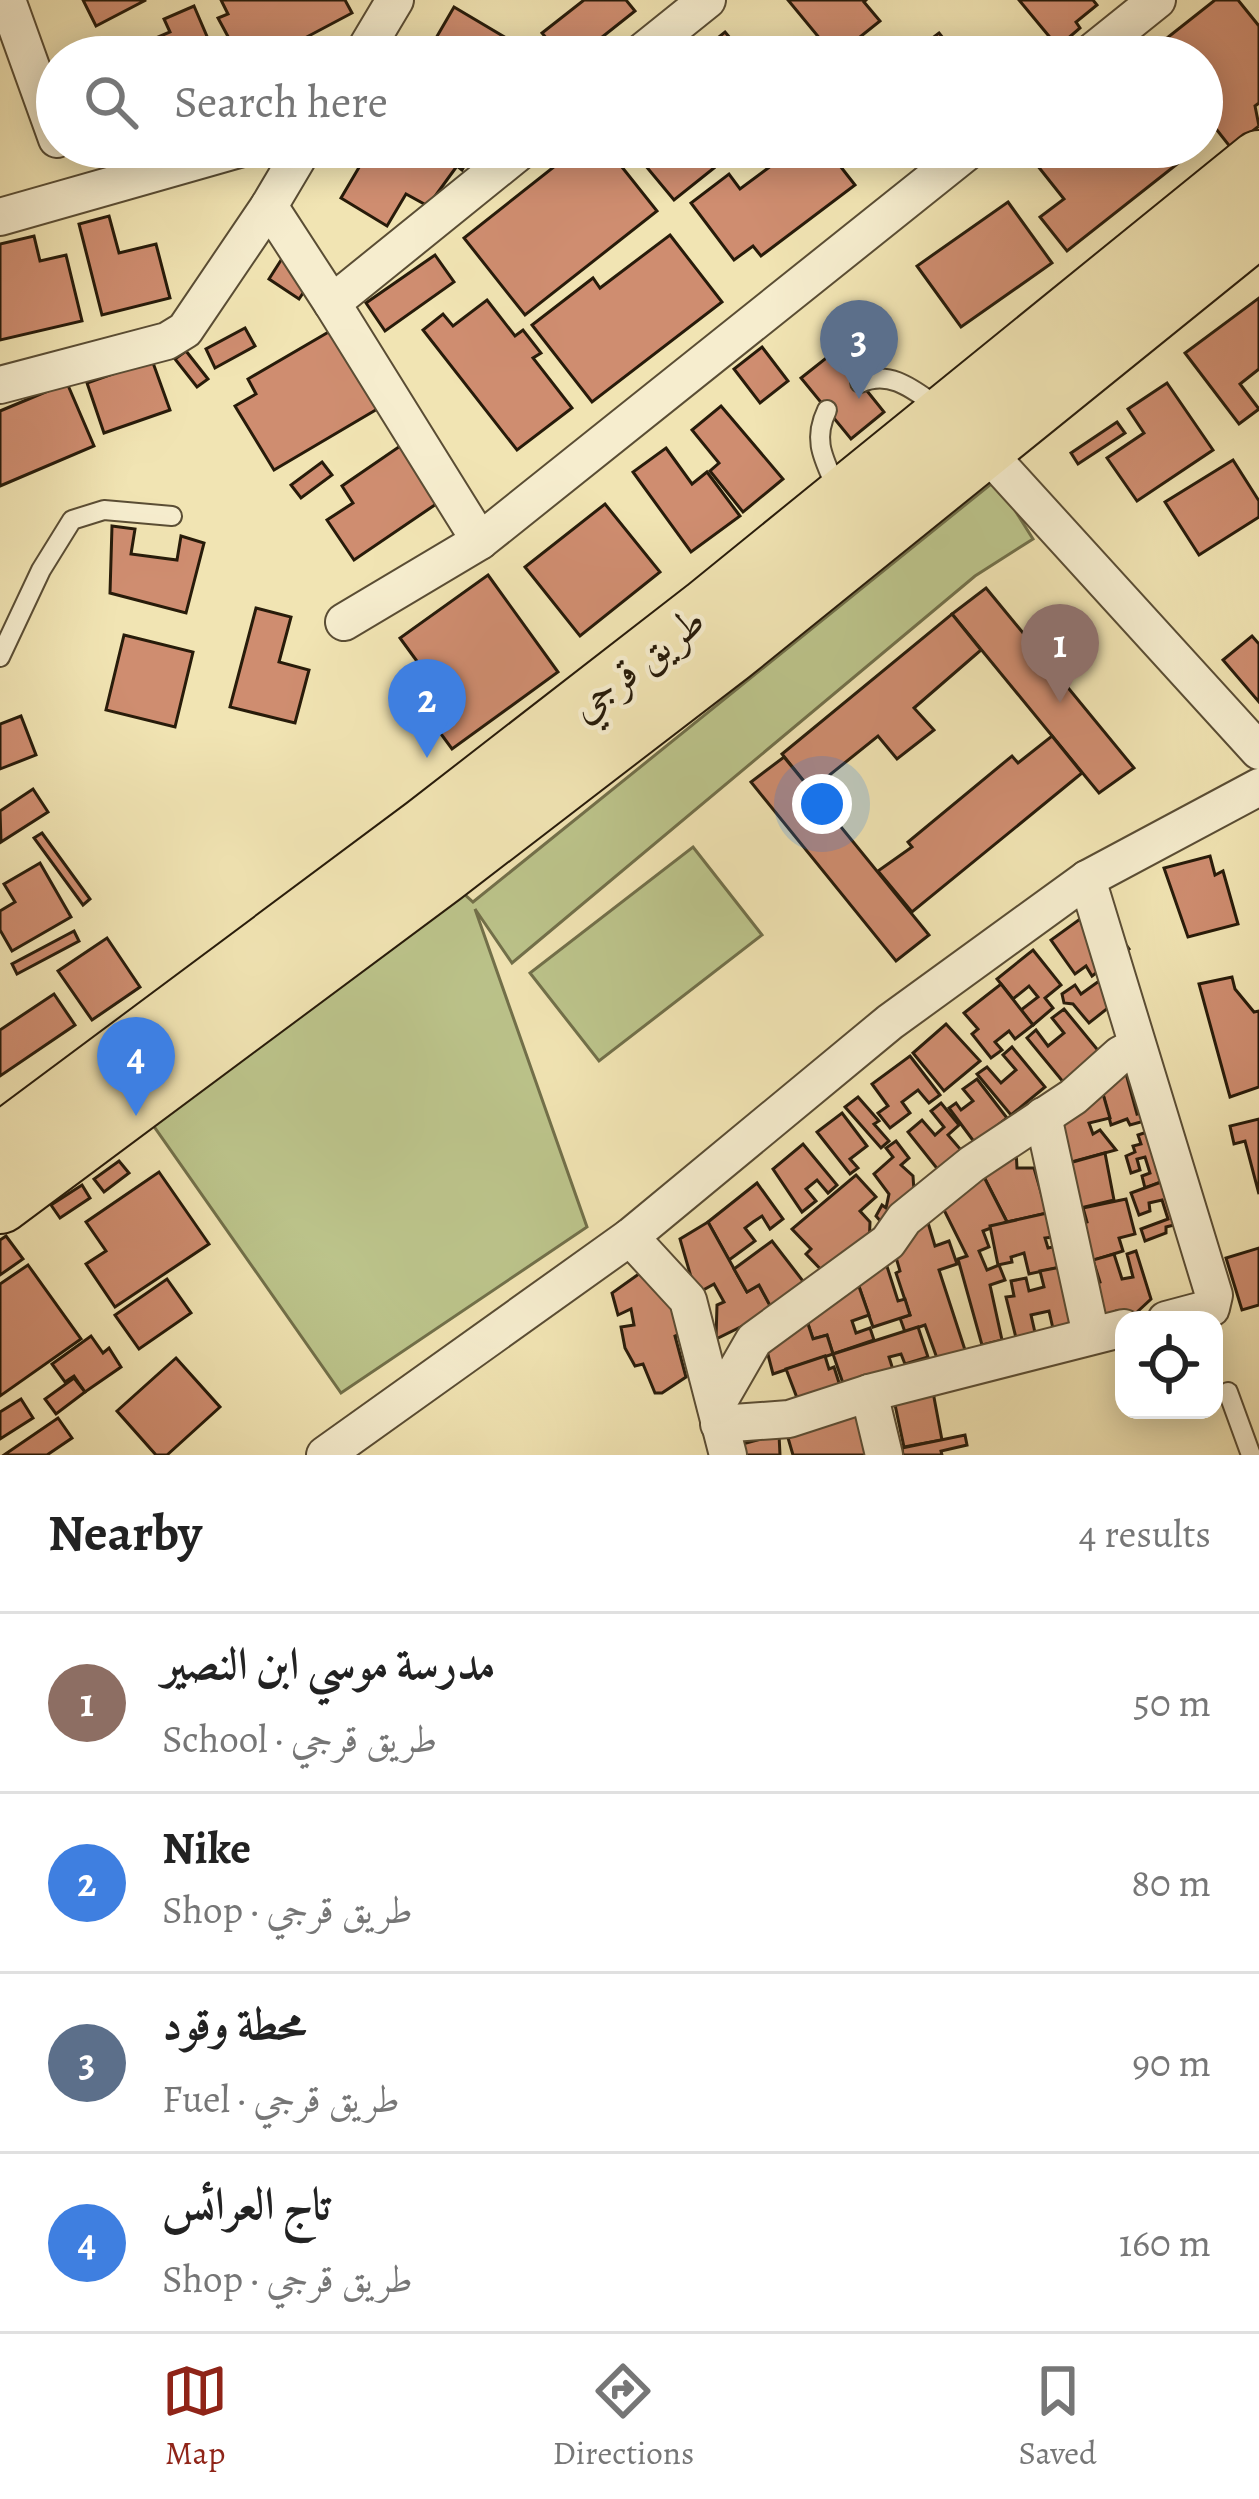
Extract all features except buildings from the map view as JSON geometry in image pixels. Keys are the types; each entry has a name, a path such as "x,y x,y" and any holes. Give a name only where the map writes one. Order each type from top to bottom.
{"highway":[{"name":"طريق قرجي","path":"0,1203 442,874 730,652 1259,161"},
{"name":"طريق قرجي","path":"0,1145 425,828 841,500 965,430 1259,225"}],"street":[{"path":"7,0 13,55 36,100"},
{"path":"356,0 365,36"},
{"path":"375,36 395,0"},
{"path":"662,36 707,0"},
{"path":"1112,36 1157,0"},
{"path":"70,168 82,194"},
{"path":"0,217 173,168"},
{"path":"0,385 166,340 185,329 292,168"},
{"path":"332,303 499,168"},
{"path":"344,622 480,541 948,168"},
{"path":"269,206 480,541"},
{"path":"965,430 1259,751"},
{"path":"325,1455 630,1237 890,1022 1087,879 1259,787"},
{"path":"1087,879 1214,1295 1211,1308 1200,1311"},
{"path":"721,1428 754,1340 888,1242 904,1219 972,1164 1137,1046"},
{"path":"721,1428 789,1419 1108,1332 1043,1117"},
{"path":"630,1237 688,1300 721,1428"},
{"path":"869,1394 884,1455"}],"lane":[{"path":"860,382 886,378 905,384 965,430"},
{"path":"827,410 818,429 820,446 841,500"},
{"path":"0,657 41,570 72,520 104,510 172,516"},
{"path":"1228,1392 1251,1455"}],"green space":[{"path":"996,480 1033,539 975,576 512,963 475,909 587,1227 341,1393 146,1115 464,894 473,902"},
{"path":"693,847 762,935 599,1061 530,973"}],"place":[{"name":"محطة وقود","path":"859,399"},
{"name":"مدرسة موسي ابن النصير","path":"1060,703"},
{"name":"Nike","path":"427,758"},
{"name":"تاج العرائس","path":"136,1116"}]}
